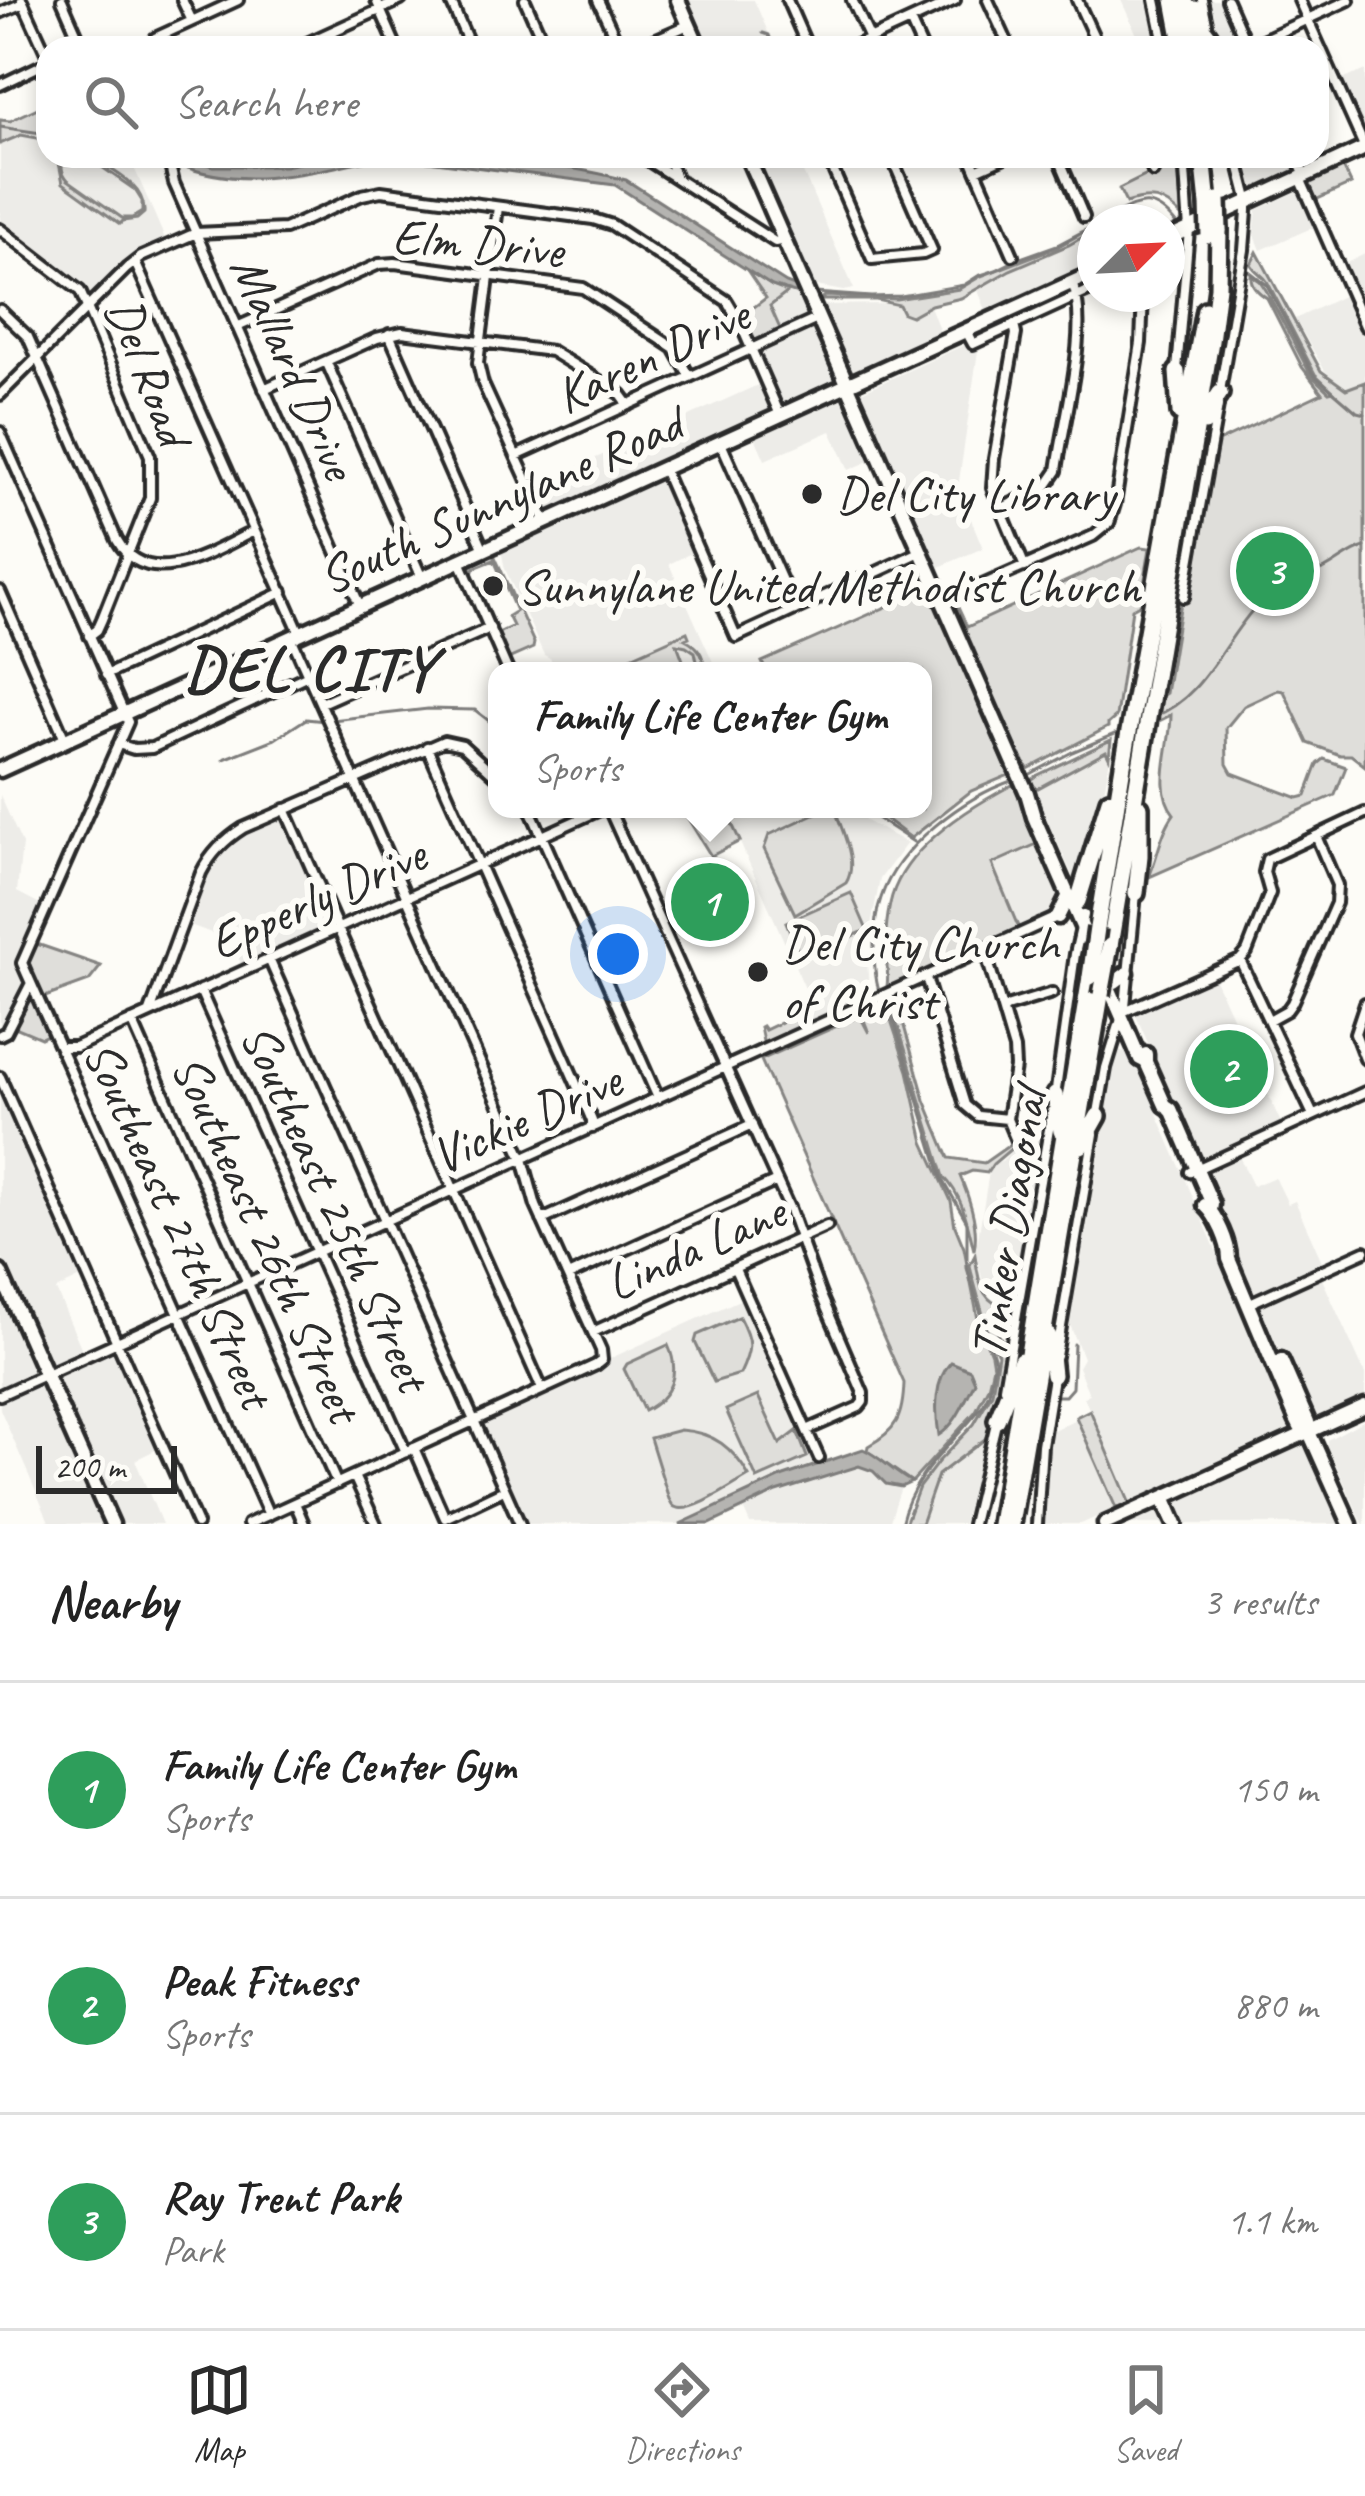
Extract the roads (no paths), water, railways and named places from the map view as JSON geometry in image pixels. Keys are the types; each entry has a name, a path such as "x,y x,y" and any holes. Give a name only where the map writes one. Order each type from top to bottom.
{"highway":[{"path":"1170,36 1172,0"},
{"path":"1172,0 1180,36"},
{"path":"1188,0 1207,36"},
{"path":"1188,0 1192,36"},
{"name":"Tinker Diagonal","path":"1206,168 1213,202"},
{"name":"Tinker Diagonal","path":"1142,704 1189,478 1214,318 1213,168"},
{"name":"Tinker Diagonal","path":"1011,1524 1137,781 1136,738 1214,233"},
{"path":"1177,372 1181,452"},
{"path":"1189,478 1209,410 1220,393"},
{"name":"Tinker Diagonal","path":"1000,1524 1090,976 1080,912 1123,764 1136,738"},
{"path":"1080,912 1123,764"},
{"path":"1136,893 1141,836 1137,781"},
{"path":"1069,878 1087,876"},
{"path":"1055,1095 1064,1146"},
{"path":"1072,1165 1097,1116"},
{"path":"1046,1318 1053,1375"},
{"path":"997,1420 1032,1336"}],"main road":[{"path":"678,0 694,36"},
{"path":"1329,165 1365,148"},
{"path":"752,168 1147,1055 1164,1112 1212,1204 1229,1259 1308,1422 1350,1524"},
{"path":"1185,232 1322,168"},
{"name":"South Sunnylane Road","path":"3,769 966,332 1075,290"},
{"path":"109,722 118,727 120,739"},
{"path":"1051,847 1069,878 1080,912 1121,978 1129,1032 1140,1059 1146,1062"},
{"path":"1058,917 1080,912"},
{"path":"1114,1040 1129,1032"},
{"path":"0,1272 112,1524"},
{"path":"1268,1339 1296,1419 1309,1432"},
{"path":"1105,1524 1365,1406"},
{"path":"1286,1443 1296,1419"}],"street":[{"path":"62,0 78,36"},
{"path":"182,0 192,21"},
{"path":"159,36 238,0"},
{"path":"319,36 378,5 401,0"},
{"path":"450,0 466,36"},
{"path":"524,0 540,36"},
{"path":"598,0 614,36"},
{"path":"787,0 803,36"},
{"path":"852,0 869,36"},
{"path":"921,0 926,13"},
{"path":"877,36 955,0"},
{"path":"988,0 1004,36"},
{"path":"1077,0 1094,36"},
{"path":"1155,0 1166,36"},
{"path":"1202,0 1209,36"},
{"path":"1227,0 1242,36"},
{"path":"1299,0 1315,36"},
{"path":"1272,36 1349,0"},
{"path":"0,13 22,1 37,36"},
{"path":"378,5 392,36"},
{"path":"910,21 917,36"},
{"path":"662,36 689,24"},
{"path":"0,85 36,66"},
{"path":"1329,68 1365,148"},
{"name":"Mallard Drive","path":"174,168 173,178 196,233 360,606"},
{"path":"661,168 775,242 784,240"},
{"path":"672,168 675,176"},
{"path":"831,168 872,259 932,250 896,168"},
{"path":"980,168 976,170 1012,255"},
{"path":"1063,168 1078,204"},
{"path":"1152,168 1154,172"},
{"path":"1177,372 1189,230 1185,168"},
{"path":"1184,597 1244,250 1247,202 1240,168"},
{"path":"1300,168 1365,326"},
{"path":"0,395 135,262 196,233 285,229 375,192 612,225 727,302 781,416"},
{"path":"498,207 478,363 546,522"},
{"name":"Del Road","path":"0,230 80,291 150,456 149,498 102,619 89,636"},
{"path":"135,262 283,592 308,675 523,1159 542,1220 593,1333"},
{"name":"Elm Drive","path":"237,327 379,264 395,263 583,288 674,348 690,377"},
{"path":"1000,509 1046,487 1057,471 1076,350 1075,290"},
{"name":"South Sunnylane Road","path":"966,332 973,344 1075,290"},
{"path":"0,310 20,326 38,357 127,554 172,568 254,531"},
{"path":"944,602 1102,531 1113,515 1142,312"},
{"name":"Karen Drive","path":"516,456 817,319"},
{"path":"1014,325 992,488 1025,567"},
{"path":"264,388 388,334 412,332 551,350 621,394 629,405"},
{"path":"388,334 484,550"},
{"path":"326,361 422,578"},
{"path":"0,432 128,722 120,739 134,749 152,748 308,675"},
{"path":"722,443 795,610"},
{"path":"663,470 736,637 921,551"},
{"path":"460,561 504,662"},
{"path":"0,591 66,742"},
{"path":"106,675 283,592"},
{"path":"321,703 490,628"},
{"name":"Southeast 27th Street","path":"120,739 22,963 268,1515"},
{"path":"150,1013 208,860 226,839 444,741 468,750 488,769"},
{"path":"427,747 592,1128"},
{"path":"0,753 3,769"},
{"path":"285,809 542,1390"},
{"path":"1124,1011 1240,960 1270,893 1264,864 1365,812"},
{"path":"534,818 658,1098"},
{"name":"Epperly Drive","path":"61,1046 75,1047 584,818"},
{"path":"609,818 752,1124 863,1394 859,1407 807,1430"},
{"path":"1268,1020 1292,1003 1336,902 1337,885 1316,836"},
{"path":"1121,978 1136,893"},
{"name":"Tinker Diagonal","path":"972,1524 997,1420 1055,1095 1080,912"},
{"name":"Vickie Drive","path":"0,1395 1058,917"},
{"path":"985,952 1015,1058 1007,1119 1017,1143"},
{"path":"269,959 520,1524"},
{"path":"1240,960 1313,1115"},
{"path":"926,978 965,1105 978,1116 1007,1119"},
{"path":"3,1034 31,983"},
{"name":"Southeast 25th Street","path":"200,991 316,1252 445,1518 504,1490"},
{"path":"1003,1008 1052,993"},
{"path":"1365,1004 1355,1033 1365,1059"},
{"name":"Tinker Diagonal","path":"1037,1524 1053,1375 1097,1116 1124,1011"},
{"name":"Southeast 26th Street","path":"132,1022 337,1484"},
{"path":"0,1077 197,1524"},
{"path":"1194,1170 1365,1092"},
{"path":"542,1220 752,1124"},
{"path":"568,1276 777,1181"},
{"name":"Linda Lane","path":"248,1524 596,1365 602,1360 593,1333 826,1226"},
{"path":"1252,1302 1365,1251"},
{"path":"735,1269 819,1458"},
{"path":"354,1476 376,1524"},
{"path":"1163,1497 1175,1524"},
{"path":"295,1503 304,1524"}],"waterway":[{"path":"763,33 769,36"},
{"path":"0,127 36,132"},
{"path":"815,293 901,296 964,285 1077,234"},
{"path":"1249,271 1267,285 1313,374 1365,414"},
{"path":"1153,717 1200,682 1266,596 1365,547"},
{"path":"332,720 428,709 475,710 488,720"},
{"path":"224,759 275,739 306,719 325,721"},
{"path":"1023,778 1122,731"},
{"path":"879,992 875,970 878,908 902,860 954,811 1014,780"},
{"path":"877,818 915,843"},
{"path":"883,1001 895,1024 942,1178 967,1222 967,1268 995,1360 983,1405 924,1474 901,1524"},
{"path":"1057,1396 1065,1396 1072,1388 1074,1344"}],"place":[{"name":"Del City Library","path":"812,494"},
{"name":"Ray Trent Park","path":"1275,571"},
{"name":"Sunnylane United Methodist Church","path":"493,586"},
{"name":"Family Life Center Gym","path":"710,902"},
{"name":"Del City Church of Christ","path":"758,972"},
{"name":"Peak Fitness","path":"1229,1069"}],"district":[{"name":"DEL CITY","path":"311,668"}]}
